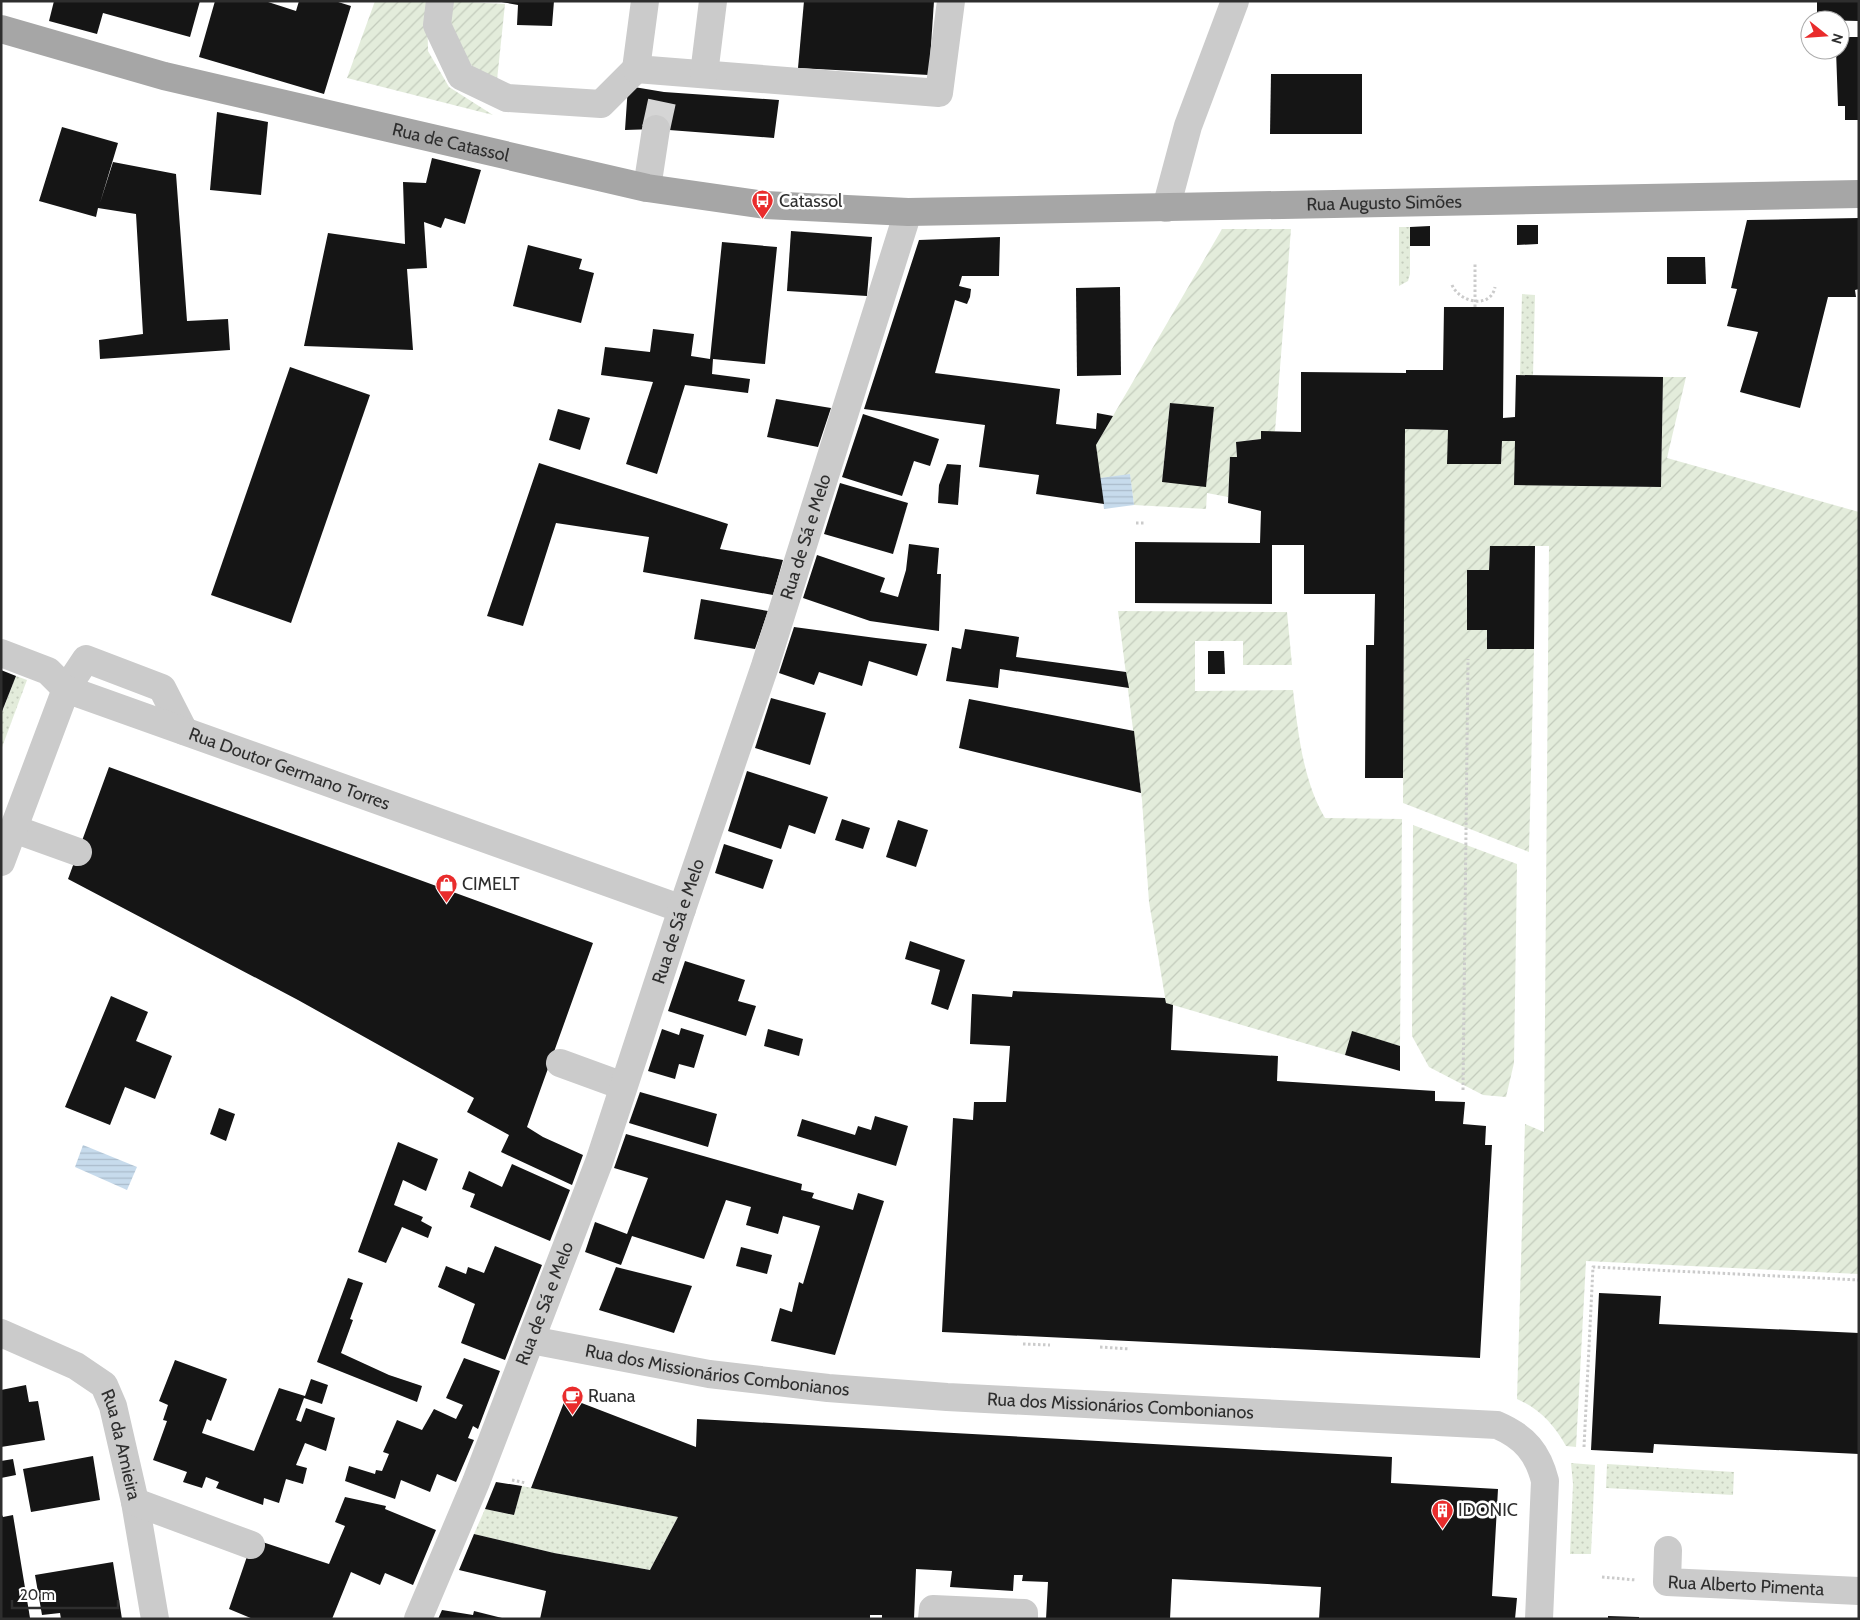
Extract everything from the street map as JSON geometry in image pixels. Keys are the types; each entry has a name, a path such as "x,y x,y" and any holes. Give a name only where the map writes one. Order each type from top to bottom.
{"main road":[{"name":"Rua de Catassol","path":"1,29 164,76 647,188 765,205 908,212"},
{"name":"Rua Augusto Simões","path":"908,212 1859,194"}],"street":[{"path":"440,1 437,26 461,76 507,98 601,104 636,68 645,1"},
{"path":"704,74 713,1"},
{"path":"636,68 939,93 951,1"},
{"path":"1166,208 1188,126 1235,1"},
{"path":"664,92 704,74"},
{"path":"647,188 656,129"},
{"name":"Rua de Sá e Melo","path":"418,1619 476,1482 596,1171 768,656 908,212"},
{"path":"1,654 48,670 66,689 2,860"},
{"name":"Rua Doutor Germano Torres","path":"66,689 682,909"},
{"path":"14,829 78,852"},
{"path":"560,1063 623,1086"},
{"name":"Rua da Amieira","path":"1,1333 76,1366 104,1386 113,1406 136,1502 155,1619"},
{"name":"Rua dos Missionários Combonianos","path":"531,1340 709,1374 828,1388 947,1397 1498,1426 1520,1437 1531,1448 1541,1466 1545,1481 1539,1619"},
{"path":"136,1502 250,1545"},
{"name":"Rua Alberto Pimenta","path":"1668,1550 1667,1582 1859,1591"},
{"path":"932,1619 933,1608 1024,1613 1024,1619"}],"path":[{"path":"1474,300 1475,307 1475,264"},
{"path":"1452,285 1461,298 1474,300 1486,299 1492,293 1494,287"},
{"path":"1136,523 1145,523"},
{"path":"1463,1090 1468,660"},
{"path":"1584,1447 1593,1267 1859,1280"},
{"path":"1023,1344 1050,1345"},
{"path":"1100,1348 1130,1349"}],"green space":[{"path":"375,1 427,1 428,51 449,87 493,115 347,78"},
{"path":"448,1 505,4 497,80 473,66 459,50 452,28"},
{"path":"1399,227 1410,227 1410,274 1408,281 1399,286"},
{"path":"1222,229 1291,229 1275,431 1261,439 1236,442 1237,457 1230,458 1228,497 1207,493 1206,509 1134,505 1130,475 1100,478 1096,445","holes":["1170,403 1214,408 1206,486 1162,482"]},
{"path":"1522,294 1535,295 1533,375 1520,375"},
{"path":"1663,377 1686,377 1667,458 1859,512 1859,1274 1586,1261 1576,1447 1566,1446 1546,1418 1517,1399 1525,1124 1544,1132 1549,546 1490,546 1489,570 1467,570 1467,630 1487,630 1487,649 1534,649 1529,852 1403,803 1405,429 1448,430 1448,464 1501,464 1502,441 1515,441 1515,485 1661,487"},
{"path":"1118,611 1287,612 1292,665 1243,665 1243,641 1195,641 1195,691 1293,690 1303,756 1311,788 1325,818 1402,819 1400,1046 1352,1032 1345,1055 1166,1003 1149,902 1142,800"},
{"path":"16,676 27,680 1,750 1,715"},
{"path":"1413,825 1517,864 1514,1063 1506,1097 1483,1095 1429,1067 1412,1036"},
{"path":"1571,1463 1595,1465 1591,1554 1570,1554 1573,1484"},
{"path":"1607,1464 1734,1472 1733,1495 1606,1488"},
{"path":"522,1486 678,1517 650,1570 554,1553 474,1534 485,1509 514,1515"}],"water":[{"path":"1130,474 1134,505 1104,509 1100,478"},
{"path":"83,1145 137,1167 127,1190 75,1167"}],"building":[{"path":"54,1 200,1 190,37 103,13 97,34 49,21"},
{"path":"215,1 265,1 296,11 299,1 335,1 351,6 324,94 199,57"},
{"path":"496,1 554,1 552,26 517,25 518,5"},
{"path":"804,1 934,1 929,75 798,68"},
{"path":"1817,1 1859,1 1859,21 1850,21 1850,10 1817,10"},
{"path":"1850,37 1859,37 1859,120 1845,120 1845,106 1838,106 1836,60 1850,60"},
{"path":"1271,74 1362,74 1362,134 1270,134"},
{"path":"628,86 664,92 779,100 774,138 656,129 625,130"},
{"path":"217,112 268,122 261,195 210,190"},
{"path":"62,127 118,143 100,203 113,162 176,174 187,321 228,319 230,350 100,359 99,340 143,334 136,214 98,208 96,217 39,201"},
{"path":"432,158 481,170 465,224 445,218 441,228 424,222 427,268 407,269 413,350 304,346 328,233 405,244 403,182 426,183"},
{"path":"1859,218 1859,289 1855,290 1856,297 1828,297 1800,408 1740,392 1758,332 1727,326 1737,289 1731,288 1747,220"},
{"path":"1517,225 1538,225 1538,244 1517,245"},
{"path":"1430,226 1430,246 1410,246 1410,227"},
{"path":"791,231 872,237 867,296 787,291"},
{"path":"1000,237 999,276 962,276 959,286 971,289 970,297 967,304 955,300 935,373 1060,389 1056,424 1096,429 1097,413 1113,416 1096,445 1104,504 1036,494 1039,475 979,467 985,425 864,409 919,240"},
{"path":"722,242 777,247 765,364 713,359 712,374 750,379 748,393 685,385 657,474 626,464 653,382 601,375 605,347 650,352 653,329 694,334 691,356 710,359"},
{"path":"528,245 582,259 579,269 594,273 581,323 513,306"},
{"path":"1667,257 1705,257 1706,284 1667,284"},
{"path":"1120,287 1121,375 1077,376 1076,288"},
{"path":"1444,307 1504,307 1503,418 1515,417 1516,375 1663,377 1661,487 1514,485 1515,441 1502,441 1501,464 1447,464 1448,430 1405,429 1403,778 1365,778 1366,645 1374,645 1375,594 1304,594 1304,545 1272,545 1272,604 1135,603 1135,542 1260,543 1261,511 1228,503 1230,457 1237,457 1236,442 1261,439 1261,431 1301,432 1301,372 1406,373 1406,370 1443,370"},
{"path":"290,367 370,395 291,623 211,595"},
{"path":"776,399 831,408 818,447 767,437"},
{"path":"1170,403 1214,407 1206,487 1162,482"},
{"path":"558,409 590,418 580,450 549,440"},
{"path":"863,414 939,439 930,466 914,461 902,496 842,477"},
{"path":"539,463 728,524 720,549 783,560 773,595 643,572 649,537 556,523 523,626 487,616"},
{"path":"947,464 961,465 958,505 938,503 939,485"},
{"path":"840,483 908,503 893,554 824,534"},
{"path":"909,544 939,548 937,574 941,574 939,631 870,621 803,598 817,555 885,578 880,592 898,597 906,570"},
{"path":"1490,546 1535,546 1534,649 1487,649 1487,630 1467,630 1467,570 1489,570"},
{"path":"701,599 768,611 755,649 694,639"},
{"path":"794,627 927,644 917,676 869,661 862,686 819,672 814,685 779,673"},
{"path":"965,629 1019,637 1016,657 1126,672 1129,688 1000,669 998,688 946,681 952,647 961,649"},
{"path":"1208,651 1224,651 1225,674 1208,674"},
{"path":"1,670 16,676 1,714"},
{"path":"771,698 826,713 810,765 755,748"},
{"path":"969,699 1134,731 1141,793 959,748"},
{"path":"109,767 593,943 527,1127 543,1137 583,1155 572,1185 501,1152 509,1135 467,1112 474,1098 298,1000 68,879"},
{"path":"747,771 828,797 815,834 789,825 781,849 728,831"},
{"path":"842,819 870,828 863,849 835,840"},
{"path":"898,820 928,830 916,867 886,857"},
{"path":"724,844 773,860 763,889 715,873"},
{"path":"910,941 965,960 948,1010 931,1004 940,970 905,959"},
{"path":"685,961 745,980 738,1001 756,1006 746,1036 668,1011"},
{"path":"1013,991 1165,998 1166,1003 1173,1005 1171,1050 1278,1056 1277,1081 1435,1091 1435,1101 1465,1102 1463,1124 1486,1126 1485,1145 1492,1145 1480,1358 942,1332 953,1118 973,1120 974,1102 1006,1102 1010,1046 970,1044 972,994 1012,997"},
{"path":"111,996 148,1012 136,1041 172,1056 155,1099 125,1087 110,1125 65,1107"},
{"path":"681,1028 704,1035 694,1068 679,1064 675,1079 648,1071 662,1029 679,1035"},
{"path":"768,1029 803,1039 799,1056 764,1046"},
{"path":"1352,1031 1400,1046 1400,1071 1345,1055"},
{"path":"640,1092 717,1114 708,1147 629,1123"},
{"path":"219,1108 235,1114 226,1141 210,1134"},
{"path":"875,1116 908,1126 896,1166 797,1136 802,1119 855,1135 858,1126 871,1130"},
{"path":"626,1134 802,1184 801,1190 814,1193 812,1198 853,1210 858,1193 884,1201 835,1355 771,1341 780,1308 792,1312 799,1282 803,1284 820,1226 783,1216 778,1234 746,1225 751,1207 726,1200 704,1259 632,1236 621,1265 585,1252 595,1222 627,1234 648,1178 614,1168"},
{"path":"398,1142 438,1159 426,1191 403,1180 394,1205 423,1217 421,1221 432,1227 428,1238 402,1227 386,1263 358,1252"},
{"path":"512,1164 570,1190 550,1241 470,1207 475,1194 462,1189 469,1171 502,1187"},
{"path":"495,1246 542,1265 505,1360 461,1343 475,1304 438,1287 446,1266 466,1274 468,1267 484,1273"},
{"path":"741,1247 772,1255 767,1274 736,1266"},
{"path":"616,1267 692,1286 674,1333 599,1310"},
{"path":"348,1278 363,1283 350,1319 353,1320 341,1353 389,1375 422,1386 417,1402 317,1362"},
{"path":"1599,1293 1661,1296 1659,1324 1859,1333 1859,1454 1654,1444 1653,1453 1591,1450"},
{"path":"464,1358 500,1371 478,1429 473,1426 468,1438 474,1440 456,1482 437,1474 430,1492 401,1480 395,1499 345,1481 349,1466 375,1474 376,1470 382,1471 389,1454 383,1452 397,1420 422,1430 434,1409 456,1419 463,1405 446,1398"},
{"path":"175,1360 227,1379 211,1421 207,1419 202,1433 254,1451 279,1388 305,1396 311,1379 328,1385 322,1404 304,1398 296,1420 301,1422 306,1408 335,1418 326,1451 305,1443 296,1465 307,1468 303,1484 286,1479 279,1503 264,1498 263,1505 216,1488 219,1482 206,1477 202,1488 183,1482 187,1472 153,1460 167,1421 163,1420 168,1405 159,1401"},
{"path":"26,1385 29,1402 38,1401 45,1440 1,1447 1,1390"},
{"path":"566,1397 696,1447 697,1419 1392,1457 1391,1483 1498,1489 1492,1596 1517,1598 1515,1619 1319,1619 1321,1587 1172,1579 1170,1619 1046,1619 1048,1582 1022,1581 1023,1575 1014,1575 1013,1591 950,1587 952,1571 916,1569 914,1619 882,1619 882,1615 870,1615 870,1619 540,1619 546,1591 459,1570 474,1534 554,1553 650,1570 678,1517 531,1488"},
{"path":"93,1456 100,1500 31,1512 23,1469"},
{"path":"13,1459 16,1475 1,1478 1,1461"},
{"path":"496,1482 522,1486 514,1515 485,1509"},
{"path":"345,1497 386,1506 385,1509 436,1530 413,1585 385,1573 380,1585 351,1572 332,1619 253,1619 229,1609 253,1539 329,1564 345,1526 335,1522"},
{"path":"1,1513 3,1517 13,1515 30,1618 1,1619"},
{"path":"113,1562 122,1619 61,1619 60,1613 42,1615 35,1575"},
{"path":"442,1610 473,1615 474,1611 506,1619 438,1619"},
{"path":"1608,1616 1639,1617 1639,1619 1608,1619"}],"tunnel":[{"path":"656,129 664,92"}],"place":[{"name":"Catassol","path":"763,220"},
{"name":"CIMELT","path":"446,903"},
{"name":"Ruana","path":"572,1415"},
{"name":"IDONIC","path":"1442,1529"}]}
